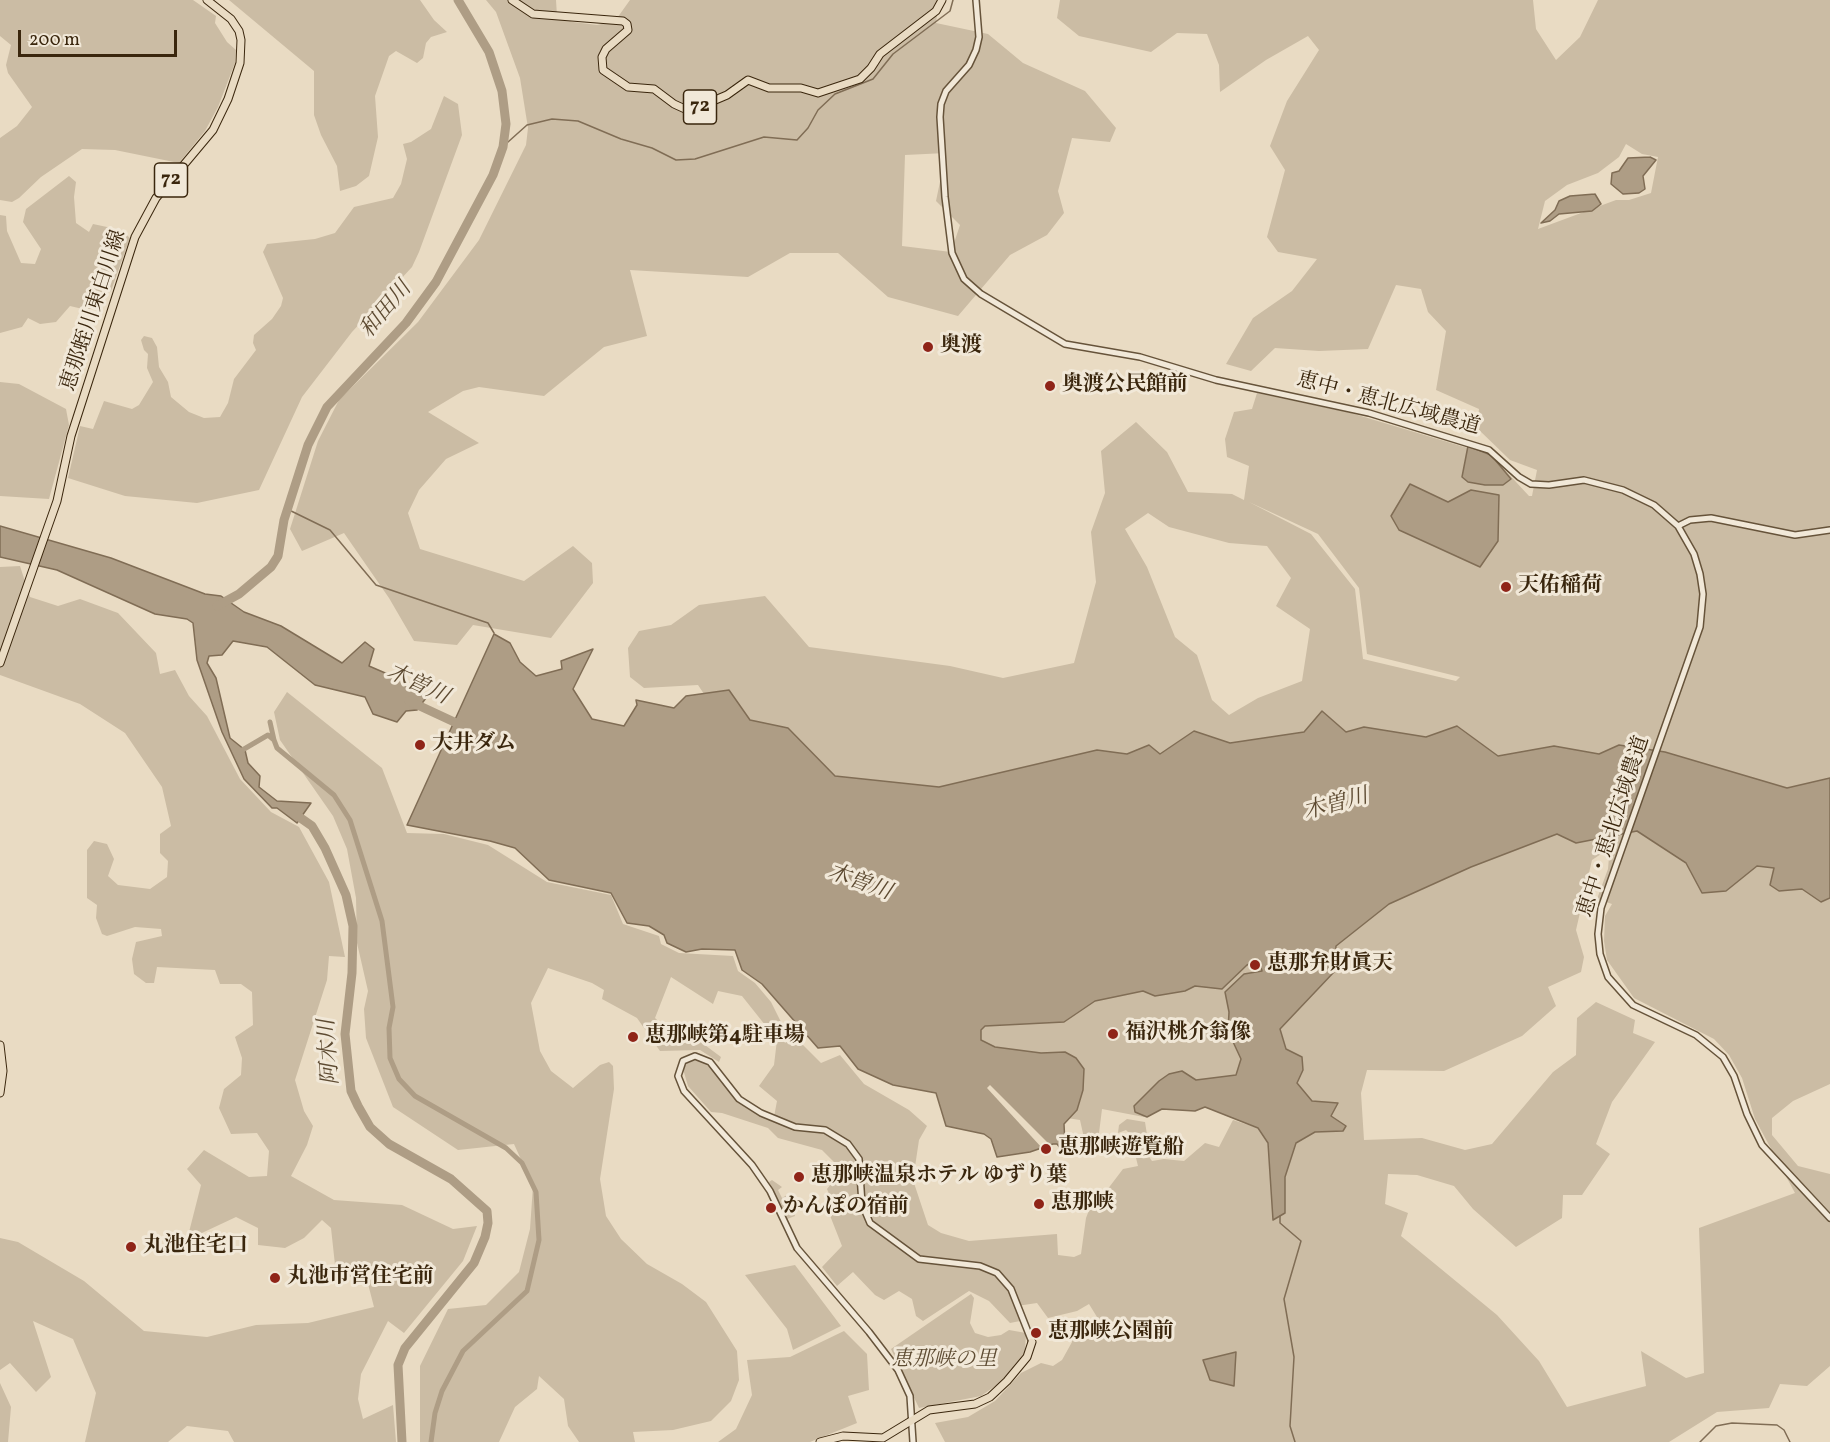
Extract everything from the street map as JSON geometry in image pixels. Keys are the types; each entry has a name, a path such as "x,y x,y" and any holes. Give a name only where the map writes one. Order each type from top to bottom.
{"main road":[{"name":"恵那蛭川東白川線","path":"0,663 57,501 71,436 135,237 156,198 213,130 228,99 240,63 242,40 239,31 231,20 207,0"},
{"name":"72","path":"512,0 533,14 623,21 627,24 628,30 606,49 602,57 603,70 628,87 654,89 674,104 685,109 694,109 727,95 748,80 769,88 801,88 818,93 860,79 880,54 936,11 942,0"},
{"path":"0,1045 3,1071 0,1093"},
{"path":"820,1442 843,1436 883,1438 896,1433 913,1418 929,1410 975,1404 990,1397 1027,1357 1032,1342"}],"street":[{"name":"恵中・恵北広域農道","path":"976,0 979,37 976,50 969,64 946,92 940,117 945,197 952,254 964,279 981,294 1065,344 1086,350 1140,357 1216,380 1369,413 1489,450 1519,477 1531,484 1549,486 1584,480 1623,489 1654,505 1678,526 1697,565 1703,608 1698,637 1601,908 1598,924 1600,954 1608,977 1633,1005 1696,1035 1718,1052 1734,1076 1747,1114 1762,1145 1830,1218"},
{"path":"1678,526 1690,520 1711,518 1795,535 1830,530"},
{"path":"913,1442 913,1418 909,1390 890,1356 806,1260 794,1243 770,1191 752,1165 681,1086 679,1068 687,1058 699,1057 710,1062 740,1099 761,1113 788,1125 825,1130 848,1144 860,1160 864,1210 874,1227 919,1259 980,1266 997,1273 1011,1289 1032,1342"}],"green space":[{"path":"0,0 193,0 216,16 215,23 227,42 236,50 235,63 218,107 205,131 179,163 115,150 82,149 41,177 19,198 12,202 0,200 0,138 17,126 32,107 8,73 6,65 11,45 0,36"},
{"path":"229,0 420,0 434,20 447,32 431,37 426,43 423,58 417,63 396,51 389,56 375,96 378,137 369,176 356,186 340,191 337,166 321,135 314,115 314,71"},
{"path":"486,0 556,0 557,16 573,22 597,25 615,21 630,0 939,0 936,23 988,34 1023,63 1085,91 1116,128 1110,142 1072,138 1058,191 1064,213 1047,235 1010,255 958,316 888,297 838,253 790,253 748,277 630,270 647,336 604,347 544,396 479,387 463,391 428,412 479,443 446,459 419,490 408,513 420,549 524,581 573,546 592,563 593,583 551,638 473,625 457,645 414,641 389,598 344,533 302,551 290,529 318,441 339,400 418,322 479,240 526,145 528,128 520,78 496,12","holes":["946,153 936,201 960,225 951,252 902,246 905,155"]},
{"path":"1060,0 1533,0 1536,29 1556,60 1580,37 1598,0 1830,0 1830,778 1787,788 1665,752 1619,745 1599,754 1554,746 1498,756 1458,726 1426,737 1364,727 1346,732 1322,711 1305,732 1230,743 1194,731 1160,754 1149,745 1127,754 1097,750 939,787 835,776 788,728 750,721 729,690 704,694 698,685 644,688 630,677 628,648 639,631 671,625 699,605 765,596 809,647 950,666 1003,678 1074,663 1096,582 1091,532 1105,493 1101,451 1136,422 1167,452 1188,492 1232,494 1244,500 1249,466 1227,457 1225,439 1234,412 1252,409 1257,393 1351,413 1491,455 1529,496 1532,496 1537,470 1510,460 1477,428 1479,409 1436,390 1446,331 1428,312 1421,289 1396,285 1368,349 1319,351 1275,348 1251,371 1226,364 1253,318 1292,291 1317,259 1278,252 1267,237 1285,170 1270,146 1287,101 1319,50 1308,36 1266,60 1220,92 1219,65 1207,34 1177,33 1151,52 1079,36 1057,18","holes":["1626,144 1642,154 1658,157 1651,193 1629,200 1616,200 1538,229 1545,201 1567,185 1598,173 1619,157","1249,502 1318,534 1359,588 1367,654 1460,677 1456,681 1363,659 1355,589 1311,534","1148,513 1169,527 1229,543 1267,546 1291,578 1276,606 1310,629 1302,681 1258,698 1229,715 1212,700 1197,655 1175,637 1147,567 1125,529"]},
{"path":"444,96 458,104 462,135 412,267 352,332 302,397 259,490 197,503 125,496 68,478 80,426 93,429 104,401 132,409 139,405 153,382 147,368 148,354 141,340 144,336 152,338 157,347 159,367 168,382 171,397 189,412 204,418 220,417 228,403 234,379 256,350 253,343 254,335 272,319 281,306 283,298 263,252 267,244 315,239 335,233 354,207 393,198 401,184 407,159 403,144 411,142 431,129"},
{"path":"69,176 76,182 74,197 76,223 89,232 93,224 121,230 130,238 111,291 104,296 99,306 87,310 70,306 56,322 40,324 28,318 22,327 0,333 0,215 6,216 7,231 21,263 35,264 41,249 23,222 26,209"},
{"path":"0,382 19,384 66,409 69,425 49,499 0,496"},
{"path":"20,566 30,597 58,606 80,599 118,613 156,653 160,674 175,670 189,696 207,716 240,779 271,812 299,827 329,882 345,957 329,956 327,980 295,1080 304,1111 313,1126 307,1145 291,1176 334,1200 402,1205 453,1229 477,1226 463,1261 404,1333 388,1321 361,1374 358,1399 363,1419 393,1405 396,1442 234,1442 228,1431 187,1426 168,1442 85,1442 96,1393 73,1339 33,1321 51,1377 36,1392 10,1363 0,1370 0,1238 18,1242 84,1281 144,1331 207,1337 256,1325 308,1323 374,1307 367,1280 336,1274 331,1228 322,1220 304,1238 285,1248 258,1245 258,1228 236,1217 187,1240 201,1185 187,1169 204,1150 249,1177 267,1176 269,1151 257,1133 231,1134 219,1108 224,1089 241,1075 242,1058 235,1037 253,1025 252,992 241,984 220,984 215,970 157,967 154,983 146,983 134,974 132,959 136,942 162,936 161,929 135,927 107,936 102,934 96,918 97,905 87,898 87,850 94,841 107,844 114,859 108,876 118,885 150,889 167,877 168,861 160,853 160,834 171,826 162,787 125,733 80,704 0,675 0,567"},
{"path":"287,692 382,768 407,833 444,834 488,845 547,882 611,895 623,924 659,936 661,944 679,953 733,956 738,971 755,983 771,1002 782,1024 821,1063 840,1055 864,1084 909,1110 927,1126 919,1140 913,1180 928,1225 941,1233 969,1241 1057,1234 1058,1255 1074,1257 1081,1254 1086,1218 1095,1195 1107,1190 1123,1169 1138,1166 1130,1134 1126,1130 1118,1133 1119,1125 1127,1119 1145,1122 1148,1141 1145,1151 1152,1161 1164,1159 1184,1161 1205,1143 1219,1147 1233,1120 1258,1128 1268,1143 1273,1220 1285,1213 1285,1177 1296,1143 1315,1132 1342,1131 1331,1116 1338,1103 1312,1101 1297,1083 1303,1070 1286,1049 1280,1029 1334,972 1336,946 1389,904 1471,867 1557,834 1576,843 1637,831 1726,891 1757,866 1774,868 1779,891 1803,889 1821,901 1830,898 1830,1084 1793,1101 1772,1118 1772,1135 1798,1166 1830,1174 1830,1366 1807,1386 1780,1384 1769,1408 1717,1412 1669,1442 945,1442 935,1423 968,1417 995,1401 1021,1373 1041,1363 1053,1366 1062,1360 1072,1342 1066,1332 1085,1329 1097,1317 1089,1304 1077,1311 1048,1318 1037,1303 1017,1306 1020,1321 1010,1323 989,1301 969,1291 923,1321 916,1316 912,1299 899,1291 884,1300 875,1295 853,1272 837,1286 822,1267 842,1246 829,1213 833,1203 827,1189 831,1184 835,1163 822,1150 778,1138 768,1128 722,1113 711,1112 688,1086 683,1069 688,1061 699,1060 713,1069 738,1102 773,1122 777,1101 759,1086 774,1065 777,1040 742,996 718,991 713,1004 671,977 655,1018 668,1030 686,1031 721,1057 719,1062 700,1050 660,1051 637,1018 602,999 604,990 592,983 548,968 531,1003 540,1051 551,1071 573,1088 600,1065 609,1062 613,1066 614,1089 600,1179 606,1216 621,1239 647,1264 682,1284 706,1302 737,1351 739,1380 731,1401 711,1421 673,1430 633,1432 635,1442 579,1442 568,1426 564,1399 539,1376 537,1389 515,1407 499,1442 420,1442 420,1366 448,1309 486,1305 519,1272 530,1229 533,1186 514,1144 458,1150 393,1107 366,1038 364,1009 368,991 357,943 356,898 347,849 333,816 280,740 274,712","holes":["1601,854 1609,857 1608,869 1597,899 1612,904 1605,916 1604,941 1607,960 1634,998 1714,1039 1729,1055 1742,1078 1755,1119 1795,1193 1699,1228 1704,1373 1686,1378 1641,1351 1646,1386 1567,1407 1539,1361 1497,1315 1401,1236 1408,1213 1385,1204 1388,1174 1417,1175 1454,1186 1473,1209 1516,1247 1562,1218 1563,1195 1582,1195 1610,1154 1596,1144 1612,1102 1655,1042 1633,1033 1635,1020 1596,1002 1577,1018 1576,1055 1553,1072 1492,1144 1465,1150 1422,1138 1364,1140 1361,1093 1367,1070 1444,1071 1522,1036 1556,1006 1548,987 1581,972 1584,957 1576,930 1592,860"]},
{"path":"1262,947 1271,973 1242,1082 1161,1087 1144,1117 1102,1109 1098,1141 1084,1138 1080,1120 1067,1118 977,1050 975,1021"},
{"path":"772,1180 782,1187 778,1190 782,1198 787,1195 784,1200 786,1206 790,1204 795,1216 787,1219 769,1182"},
{"path":"795,1265 841,1326 793,1350 787,1329 745,1275"},
{"name":"恵那峡の里","path":"971,1294 974,1298 970,1323 975,1333 988,1337 1001,1335 1009,1330 1026,1333 1025,1352 1001,1382 981,1396 919,1408 891,1349"},
{"path":"844,1331 867,1354 869,1390 848,1396 857,1423 810,1442 718,1442 736,1429 752,1395 747,1360 790,1357"},
{"path":"0,1383 11,1407 8,1442 0,1442"}],"water":[{"path":"1650,157 1656,160 1643,176 1645,189 1639,193 1623,194 1611,184 1612,173 1619,171 1628,158"},
{"path":"1595,194 1601,204 1592,211 1559,214 1550,221 1541,223 1555,210 1559,201 1570,196"},
{"path":"1468,446 1491,455 1511,479 1503,485 1468,482 1462,477"},
{"path":"1410,484 1448,502 1471,490 1499,495 1498,541 1480,567 1399,530 1391,516"},
{"path":"0,526 111,558 205,594 221,596 244,612 281,626 342,663 365,642 374,649 369,666 413,685 426,698 417,710 406,711 397,722 373,714 365,697 315,685 267,647 233,641 222,655 209,656 207,663 216,678 230,738 245,750 248,763 260,776 259,787 277,801 311,803 297,823 277,808 272,808 244,779 222,732 197,660 193,623 187,619 155,614 57,570 0,557"},
{"path":"494,634 510,643 520,662 536,676 562,669 561,661 593,649 573,689 592,719 624,726 637,705 636,700 674,708 686,696 729,690 750,720 788,728 835,776 939,787 1097,750 1127,754 1149,745 1160,754 1194,731 1230,743 1304,732 1322,711 1346,732 1364,727 1426,737 1457,726 1498,756 1554,746 1599,754 1619,745 1665,752 1787,788 1830,778 1830,898 1821,902 1802,889 1779,891 1770,885 1774,868 1757,866 1726,891 1702,893 1686,863 1637,831 1576,843 1557,834 1471,867 1389,904 1336,946 1334,972 1280,1029 1286,1049 1302,1057 1303,1070 1297,1083 1312,1101 1338,1103 1331,1116 1346,1126 1343,1131 1315,1132 1296,1143 1285,1177 1285,1213 1273,1220 1268,1143 1258,1128 1205,1107 1195,1111 1162,1109 1147,1117 1135,1112 1134,1106 1169,1074 1182,1071 1196,1080 1236,1075 1241,1059 1228,1031 1229,1012 1225,992 1244,974 1262,971 1259,960 1247,965 1222,989 1195,986 1185,991 1155,996 1143,991 1095,1001 1064,1022 985,1026 981,1030 981,1040 995,1047 1041,1053 1065,1052 1076,1058 1084,1069 1083,1090 1077,1110 1064,1124 1065,1145 1061,1149 1057,1144 1053,1144 1030,1152 997,1157 991,1139 984,1134 946,1126 936,1093 893,1085 858,1069 840,1046 818,1048 762,984 742,970 735,950 702,949 686,952 667,943 664,935 649,926 627,923 611,893 549,880 515,848 407,825"},
{"path":"1236,1352 1234,1386 1210,1380 1203,1360"}],"pier":[{"path":"990,1085 1050,1145 1042,1148 987,1088"}],"waterway":[{"name":"和田川","path":"217,606 239,594 271,567 278,556 284,520 308,445 327,407 406,323 436,282 493,175 503,147 506,124 502,91 489,52 458,0"},
{"path":"504,141 508,142 527,125 552,119 578,121 621,139 652,148 676,160 695,159 764,137 797,140 808,128 818,110 835,94 873,79 893,54 950,11 953,0"},
{"path":"286,512 285,508 330,530 376,585 488,623 494,633"},
{"name":"木曽川","path":"409,701 465,727"},
{"path":"270,722 274,740"},
{"path":"239,752 268,735 274,740 277,748 334,795 350,820 382,921 393,1007 389,1028 390,1058 399,1079 415,1096 506,1148 522,1163 536,1192 539,1240 527,1291 463,1351 442,1391 435,1413 431,1442"},
{"name":"阿木川","path":"292,812 312,826 325,848 346,895 353,926 352,973 345,1034 351,1091 358,1106 370,1127 389,1144 451,1179 487,1211 488,1223 485,1237 474,1263 405,1348 398,1365 402,1442"},
{"path":"1280,1216 1280,1223 1301,1241 1284,1299 1294,1357 1290,1426 1295,1442"},
{"path":"1700,1442 1716,1426 1732,1423 1777,1425 1784,1430 1790,1442"}],"place":[{"name":"奥渡","path":"928,347"},
{"name":"奥渡公民館前","path":"1050,386"},
{"name":"天佑稲荷","path":"1506,587"},
{"name":"大井ダム","path":"420,745"},
{"name":"恵那弁財眞天","path":"1255,965"},
{"name":"福沢桃介翁像","path":"1113,1034"},
{"name":"恵那峡第4駐車場","path":"633,1037"},
{"name":"恵那峡遊覧船","path":"1046,1149"},
{"name":"恵那峡温泉ホテル ゆずり葉","path":"799,1177"},
{"name":"恵那峡","path":"1039,1204"},
{"name":"かんぽの宿前","path":"771,1208"},
{"name":"丸池住宅口","path":"131,1247"},
{"name":"丸池市営住宅前","path":"275,1278"},
{"name":"恵那峡公園前","path":"1036,1333"}]}
